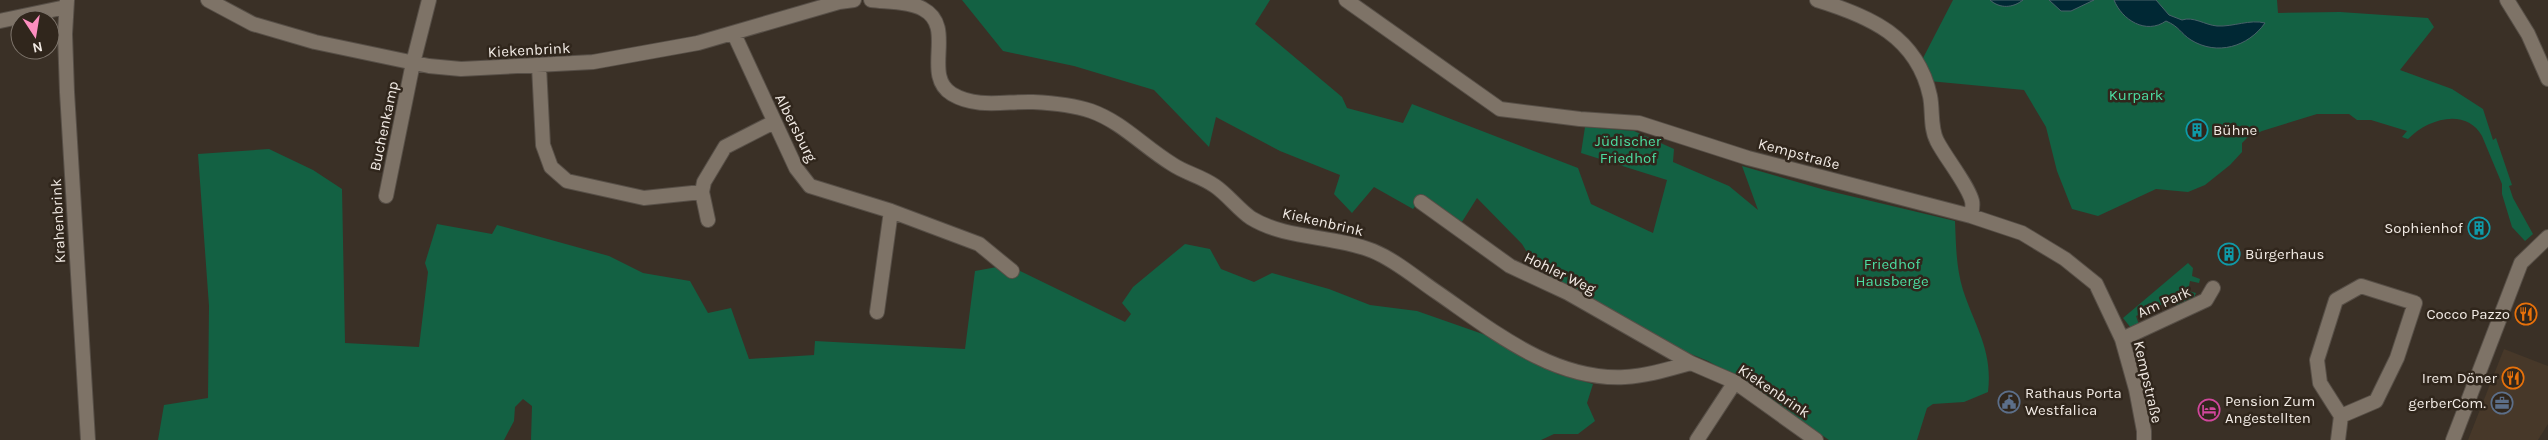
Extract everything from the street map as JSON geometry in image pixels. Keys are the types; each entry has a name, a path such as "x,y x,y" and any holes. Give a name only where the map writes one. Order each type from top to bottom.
{"street":[{"name":"Kiekenbrink","path":"208,0 253,24 315,42 413,63 461,69 593,62 698,43 839,2 854,0"},
{"path":"413,63 429,0"},
{"name":"Kiekenbrink","path":"871,0 921,7 931,14 939,30 938,74 943,87 952,94 985,104 1032,102 1062,104 1090,110 1112,120 1174,166 1216,187 1250,217 1267,226 1349,243 1374,252 1403,268 1499,335 1568,371 1624,377 1691,364 1735,382 1816,440"},
{"name":"Kempstraße","path":"1346,0 1500,108 1580,119 1639,123 1748,158 1971,216 2022,233 2065,259 2096,284 2122,339 2136,389 2144,440"},
{"path":"1817,0 1845,9 1891,33 1905,45 1920,65 1930,95 1936,139 1972,201 1971,216"},
{"path":"2507,0 2528,34 2548,79"},
{"path":"0,21 67,4"},
{"name":"Krahenbrink","path":"67,4 67,92 88,440"},
{"name":"Albersburg","path":"734,34 796,168 810,186 891,211 979,244 1012,271"},
{"name":"Buchenkamp","path":"386,196 413,63"},
{"path":"539,66 543,144 551,167 567,181 644,198 702,192"},
{"path":"708,220 702,192 704,182 726,147 774,122"},
{"name":"Hohler Weg","path":"1421,202 1510,266 1568,293 1691,364"},
{"path":"877,312 891,211"},
{"path":"2453,440 2521,263 2547,240"},
{"path":"2338,440 2341,416 2320,383 2317,360 2336,300 2361,286 2415,303 2397,358 2376,402 2341,416"},
{"name":"Am Park","path":"2122,339 2206,300 2213,288"},
{"path":"1697,440 1735,382"}],"shaded area":[{"path":"2504,349 2548,366 2548,424 2538,440 2468,440"}],"green space":[{"path":"962,0 1270,0 1255,24 1342,97 1347,108 1403,123 1412,104 1578,168 1591,204 1653,233 1667,180 1581,153 1585,127 1634,131 1674,149 1673,162 1729,186 1758,210 1742,166 1825,190 1955,221 1959,273 1963,290 1985,351 1989,377 1988,392 1964,402 1933,404 1927,408 1917,440 1829,440 1745,382 1708,361 1669,345 1616,312 1549,276 1536,267 1522,244 1477,198 1460,225 1423,197 1413,209 1374,187 1352,213 1334,194 1340,175 1280,151 1216,117 1209,147 1154,90 1074,66 1003,51"},
{"name":"Kurpark","path":"1953,0 2277,0 2278,13 2340,12 2428,18 2434,27 2400,70 2452,89 2483,109 2493,140 2496,138 2512,185 2509,186 2513,198 2533,234 2525,241 2512,227 2502,194 2502,184 2482,136 2475,127 2466,121 2457,119 2446,119 2425,126 2408,139 2402,137 2407,131 2371,120 2357,120 2349,114 2317,114 2262,131 2247,138 2242,143 2242,152 2230,165 2205,185 2188,192 2156,189 2098,216 2072,209 2057,171 2046,127 2024,90 1929,81 1922,60"},
{"path":"269,149 313,170 342,189 345,343 419,347 428,272 425,263 437,224 492,234 497,225 609,256 643,273 690,281 708,313 731,308 749,359 814,355 815,341 965,349 975,271 1008,265 1125,322 1131,314 1122,303 1133,287 1185,244 1210,249 1221,269 1254,282 1272,273 1329,289 1370,305 1417,311 1497,339 1557,374 1593,384 1587,403 1595,421 1578,434 1554,434 1541,440 531,440 532,406 523,399 515,407 514,421 504,440 158,440 164,405 208,398 209,306 198,154"},
{"path":"2188,263 2193,268 2192,276 2200,279 2199,283 2190,281 2188,291 2196,293 2193,300 2178,309 2174,299 2136,316 2139,325 2131,328 2123,318"}],"water":[{"path":"1990,0 2023,0 2015,5 2002,6"},
{"path":"2049,0 2094,0 2071,11 2061,11"},
{"path":"2114,0 2156,0 2169,15 2182,20 2190,19 2217,26 2253,22 2265,23 2250,38 2241,43 2221,48 2211,47 2191,40 2166,21 2151,26 2143,26 2136,23 2123,14"}],"place":[{"name":"Bühne","path":"2197,130"},
{"name":"Sophienhof","path":"2479,228"},
{"name":"Bürgerhaus","path":"2229,254"},
{"name":"Cocco Pazzo","path":"2526,314"},
{"name":"Irem Döner","path":"2513,378"},
{"name":"Rathaus Porta Westfalica","path":"2009,402"},
{"name":"gerberCom.","path":"2502,403"},
{"name":"Pension Zum Angestellten","path":"2209,410"}],"park label":[{"name":"Jüdischer Friedhof","path":"1628,150"},
{"name":"Friedhof Hausberge","path":"1892,272"}]}
